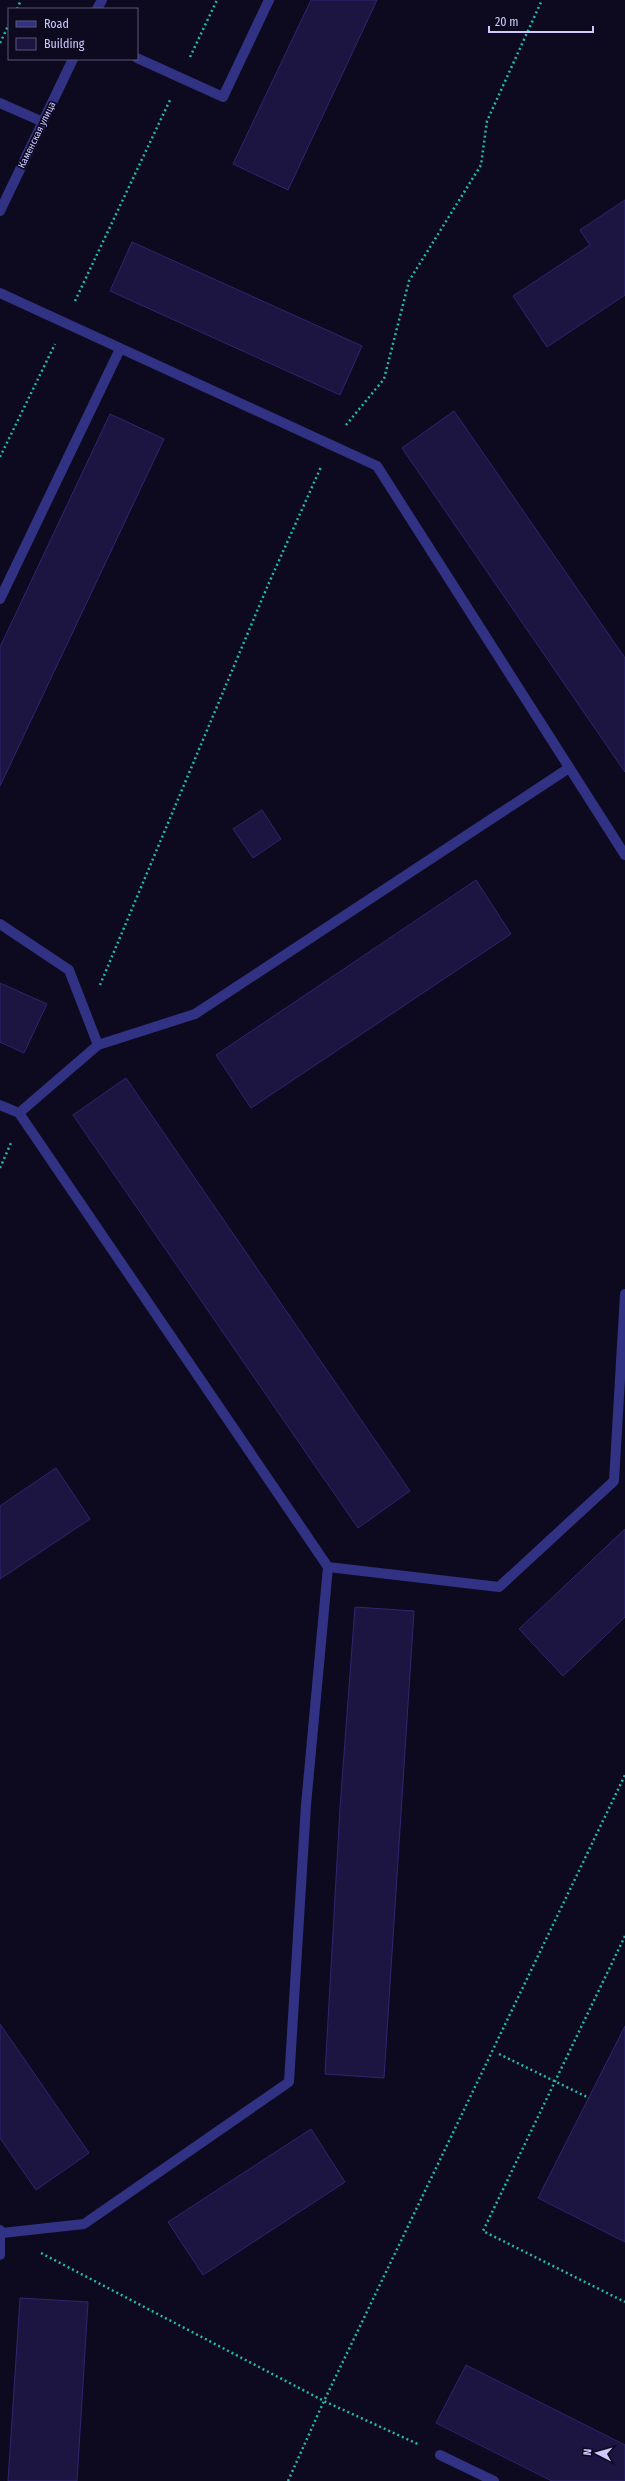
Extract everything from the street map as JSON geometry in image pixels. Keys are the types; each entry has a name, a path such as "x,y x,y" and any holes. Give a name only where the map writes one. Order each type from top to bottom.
{"street":[{"path":"138,58 223,97 269,0"},
{"name":"Каменская улица","path":"0,211 73,60"},
{"path":"0,103 44,122"},
{"path":"0,293 377,466 625,855"},
{"path":"0,599 120,349"},
{"path":"19,1113 98,1046 195,1014 570,768"},
{"path":"0,924 69,970 98,1046"},
{"path":"0,1104 19,1113 328,1567 306,1805 289,2082 84,2224 1,2232 0,2255"},
{"path":"328,1567 499,1587 614,1481 625,1294"},
{"path":"440,2455 494,2481"}],"path":[{"path":"0,457 65,324 217,0"},
{"path":"85,1012 96,996 268,585 330,445 384,378 408,281 481,165 487,122 542,0"},
{"path":"0,43 8,26"},
{"path":"0,1168 7,1155 19,1113"},
{"path":"288,2481 324,2401 625,1775"},
{"path":"625,1936 483,2231 625,2302"},
{"path":"499,2054 589,2098"},
{"path":"37,2251 324,2401 440,2455"}],"building":[{"path":"311,0 377,0 288,190 233,164"},
{"path":"625,200 625,295 547,347 513,296 590,245 580,230"},
{"path":"132,242 362,346 340,395 110,291"},
{"path":"454,411 625,658 625,772 402,448"},
{"path":"110,414 164,439 0,786 0,647"},
{"path":"262,810 281,839 253,858 233,829"},
{"path":"476,880 511,934 251,1108 216,1055"},
{"path":"0,983 47,1004 24,1053 0,1042"},
{"path":"126,1078 410,1491 358,1528 73,1115"},
{"path":"56,1468 90,1519 0,1579 0,1506"},
{"path":"625,1529 625,1617 563,1676 519,1629"},
{"path":"355,1607 414,1611 384,2078 325,2074 340,1808"},
{"path":"0,2024 89,2153 36,2190 0,2138"},
{"path":"625,2026 625,2242 538,2198"},
{"path":"311,2129 345,2182 203,2275 168,2222"},
{"path":"20,2298 88,2302 77,2481 8,2481"},
{"path":"466,2365 625,2445 625,2481 552,2481 436,2423"}]}
